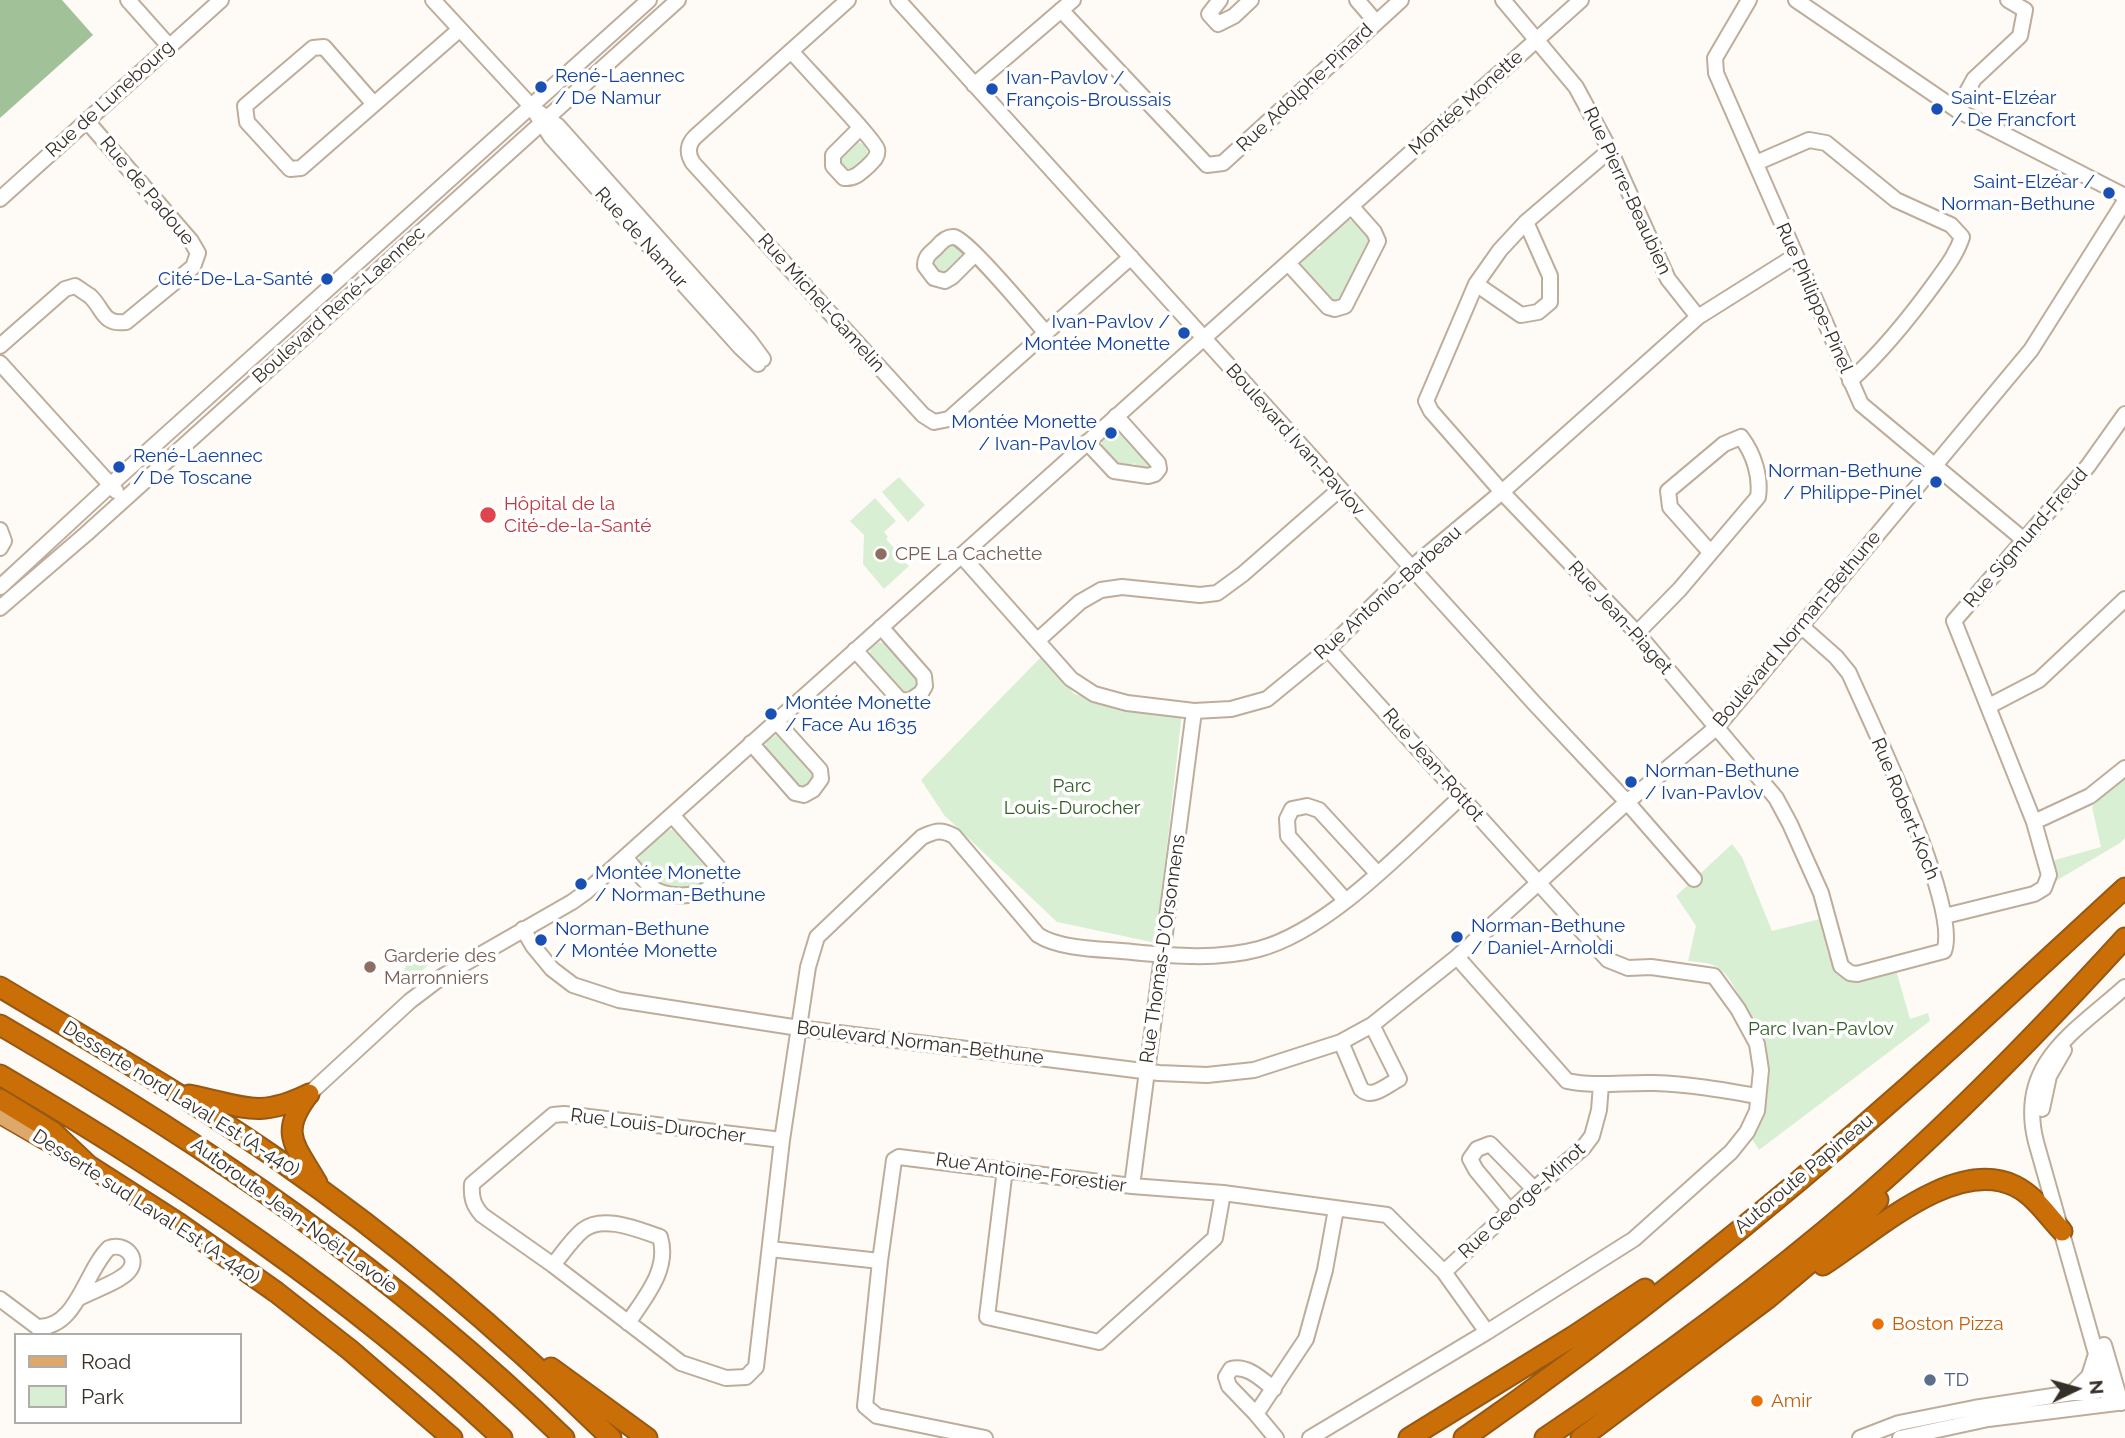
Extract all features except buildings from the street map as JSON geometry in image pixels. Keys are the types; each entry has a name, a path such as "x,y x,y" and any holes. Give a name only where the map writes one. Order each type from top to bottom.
{"highway":[{"name":"Autoroute Papineau","path":"1464,1438 1607,1334 1768,1206 1911,1084 2125,888"},
{"path":"1545,1438 1637,1376 1757,1286 1860,1202 2026,1044 2125,939"},
{"name":"Desserte nord Laval Est (A-440)","path":"0,987 178,1093 320,1189 423,1269 498,1332 611,1438"},
{"name":"Autoroute Jean-Noël-Lavoie","path":"0,1025 163,1122 328,1236 446,1330 564,1438"},
{"name":"Autoroute Jean-Noël-Lavoie","path":"0,1075 129,1152 267,1245 384,1335 502,1438"},
{"path":"178,1093 262,1110 284,1106 309,1094"},
{"path":"309,1094 293,1119 292,1136 295,1147 320,1189"},
{"path":"0,1099 52,1131 89,1166"},
{"path":"1581,1438 1768,1298 1856,1224 1951,1118"},
{"name":"Desserte sud Laval Est (A-440)","path":"89,1166 255,1276 350,1350 446,1434"},
{"path":"1768,1298 1846,1251 1926,1197 1960,1182 1984,1180 2015,1186 2032,1198 2062,1231"},
{"path":"1409,1438 1574,1336 1768,1206"},
{"path":"498,1332 580,1387 647,1438"}],"main road":[{"name":"Desserte sud Laval Est (A-440)","path":"0,1114 89,1166"}],"street":[{"path":"128,0 169,46"},
{"name":"Rue de Lunebourg","path":"0,199 221,0"},
{"name":"Rue de Namur","path":"433,0 544,121 559,147 741,348 760,362"},
{"name":"Boulevard René-Laennec","path":"0,587 649,0"},
{"name":"Boulevard René-Laennec","path":"0,608 678,0"},
{"name":"Rue Michel-Gamelin","path":"848,0 693,139 690,158 928,419 940,422 952,417 1131,257"},
{"name":"Boulevard Ivan-Pavlov","path":"898,0 1694,879"},
{"path":"1220,0 1209,14 1218,24 1234,16 1251,0"},
{"path":"1357,0 1376,22"},
{"name":"Rue Adolphe-Pinard","path":"1067,5 1207,165 1223,163 1401,0"},
{"name":"Rue Pierre-Beaubien","path":"1503,0 1576,87 1610,150 1668,279 1698,317"},
{"name":"Montée Monette","path":"309,1094 429,986 459,964 577,899 1581,0"},
{"name":"Rue Philippe-Pinel","path":"1749,0 1715,58 1716,73 1861,404 2024,540"},
{"path":"1796,0 1957,110 2125,195"},
{"path":"1957,110 1974,79 2020,36 2025,10 2008,0"},
{"path":"974,85 1067,5"},
{"path":"373,103 324,47 313,48 245,106 247,122 290,169 301,168 459,30"},
{"path":"791,51 860,128"},
{"name":"Rue de Padoue","path":"0,346 65,289 75,286 92,298 106,318 115,323 126,322 193,267 198,253 191,241 86,120"},
{"path":"1756,163 1809,140 1826,144 1896,200 1951,225 1962,237 1958,249 1923,299 1874,359 1850,381"},
{"name":"Rue Jean-Piaget","path":"1610,150 1526,222 1500,250 1476,284 1426,401 1431,411 1502,492 1637,633 1776,798 1821,893 1841,966"},
{"name":"Boulevard Norman-Bethune","path":"523,929 552,969 573,985 619,1000 799,1028 1146,1071 1207,1075 1254,1070 1341,1042 1372,1026 1457,957 1627,802 1717,727 2031,350 2125,201"},
{"path":"1288,263 1328,307 1335,309 1345,306 1378,241 1374,232 1351,206"},
{"path":"1476,284 1521,315 1538,312 1550,302 1550,276 1526,222"},
{"path":"975,254 1045,332"},
{"name":"Rue Antonio-Barbeau","path":"961,555 1070,679 1094,694 1127,703 1194,711 1231,709 1268,699 1328,649 1411,568 1502,492 1698,317 1795,256"},
{"path":"0,363 123,500"},
{"name":"Rue Sigmund-Freud","path":"1945,916 2034,894 2044,888 2049,875 2034,822 1954,621 2088,466 2125,414"},
{"path":"1087,442 1114,471 1149,476 1156,474 1158,463 1116,416"},
{"path":"1637,633 1680,589 1758,497 1760,482 1741,437 1724,444 1668,491 1670,507 1710,552"},
{"path":"1037,641 1080,602 1101,590 1122,587 1200,595 1217,593 1243,574 1340,489"},
{"path":"0,530 4,541 0,548"},
{"path":"1989,706 2039,680 2125,600"},
{"name":"Rue Robert-Koch","path":"1801,626 1836,657 1849,673 1924,846 1945,916 1947,943 1944,951 1857,974 1850,973 1841,966"},
{"path":"855,650 899,699 909,701 921,693 925,686 924,676 881,627"},
{"name":"Rue Jean-Rottot","path":"1328,649 1538,882"},
{"name":"Rue Thomas-D'Orsonnens","path":"1132,1186 1194,711"},
{"path":"751,743 795,793 802,795 811,792 821,782 820,770 776,721"},
{"path":"2034,822 2090,796 2125,768"},
{"name":"Rue Louis-Durocher","path":"782,1140 564,1114 553,1115 472,1184 471,1195 474,1206 482,1215 553,1265 681,1363 726,1378 746,1377 756,1367 782,1140 808,967 817,937 922,837 941,830 954,836 1038,935 1047,941 1164,955 1212,955 1259,949 1309,928 1377,873 1462,796"},
{"path":"1345,900 1288,836 1287,819 1292,809 1307,806 1319,810 1377,873"},
{"path":"625,857 658,891 694,896 704,891 717,877 717,865 672,814"},
{"path":"1310,1438 1487,1332 1634,1238 1731,1153 1757,1111 1760,1070 1757,1044 1738,1009 1714,976 1651,967 1628,968 1608,960 1538,882"},
{"path":"1457,957 1567,1081 1601,1085 1618,1082 1684,1084 1757,1096"},
{"path":"2117,1395 2096,1354 2034,1129 2032,1113 2035,1089 2043,1066 2056,1047 2120,991"},
{"path":"2117,1395 2045,1143 2041,1116 2043,1096 2055,1064 2068,1045 2120,991"},
{"path":"1341,1042 1361,1089 1372,1094 1399,1079 1372,1026"},
{"name":"Rue George-Minot","path":"1444,1272 1583,1148 1591,1136 1599,1110 1601,1085"},
{"path":"1510,1211 1470,1160 1477,1149 1490,1144 1534,1189"},
{"name":"Rue Antoine-Forestier","path":"985,1438 877,1416 865,1406 880,1261 894,1160 899,1157 1132,1186 1223,1193 1387,1215 1444,1272 1487,1332"},
{"path":"1005,1169 987,1317 1099,1342 1215,1238 1223,1193"},
{"path":"1256,1414 1306,1339 1325,1270 1336,1209"},
{"path":"553,1265 584,1229 601,1224 629,1226 660,1237 664,1251 658,1278 628,1323"},
{"path":"771,1249 880,1261"},
{"path":"0,1299 42,1331 56,1324 79,1298"},
{"path":"2072,1394 2089,1376 2096,1354"},
{"path":"1274,1389 1248,1369 1231,1369 1227,1377 1229,1386 1276,1438"},
{"path":"1860,1438 1907,1422 1974,1408 2072,1394 2117,1395"},
{"path":"1900,1438 2117,1395"}],"green space":[{"path":"0,0 62,0 93,35 0,118"},
{"path":"856,142 866,145 868,154 852,170 845,170 840,165 840,157"},
{"path":"1349,220 1355,222 1367,234 1369,245 1357,271 1353,270 1352,273 1355,274 1341,300 1334,301 1303,270 1301,264"},
{"path":"949,245 955,245 962,250 962,257 949,270 939,273 933,268 933,260"},
{"path":"1115,430 1122,432 1153,466 1151,469 1135,467 1135,463 1132,464 1133,467 1118,465 1101,449 1102,440 1107,436 1110,439"},
{"path":"899,477 925,505 908,522 882,492"},
{"path":"875,498 896,521 884,532 888,537 886,539 896,550 895,553 909,566 884,589 863,564 864,535 850,521"},
{"path":"879,642 886,644 918,680 919,686 909,694 901,691 869,655 871,648"},
{"name":"Parc Louis-Durocher","path":"1043,655 1074,694 1126,707 1182,713 1156,943 1057,922 944,815 921,780"},
{"path":"776,735 782,737 812,771 814,778 807,786 802,788 796,784 765,749 766,741"},
{"path":"2125,768 2125,838 2044,888 2055,860 2101,847 2092,807"},
{"path":"674,829 711,869 708,877 697,887 681,889 658,883 638,861 653,841"},
{"name":"Parc Ivan-Pavlov","path":"1732,844 1742,857 1772,931 1820,919 1828,954 1839,972 1896,970 1910,1019 1928,1013 1930,1021 1759,1150 1750,1136 1766,1081 1764,1047 1750,1013 1723,971 1709,964 1688,961 1696,926 1676,896"},
{"path":"420,949 431,949 431,954 441,954 407,984 399,976 410,962 409,958 419,956"}],"place":[{"name":"René-Laennec / De Namur","path":"541,87"},
{"name":"Ivan-Pavlov / François-Broussais","path":"992,89"},
{"name":"Saint-Elzéar / De Francfort","path":"1937,109"},
{"name":"Saint-Elzéar / Norman-Bethune","path":"2109,193"},
{"name":"Cité-De-La-Santé","path":"327,279"},
{"name":"Ivan-Pavlov / Montée Monette","path":"1184,333"},
{"name":"Montée Monette / Ivan-Pavlov","path":"1111,433"},
{"name":"René-Laennec / De Toscane","path":"119,467"},
{"name":"Norman-Bethune / Philippe-Pinel","path":"1936,482"},
{"name":"Hôpital de la Cité-de-la-Santé","path":"488,515"},
{"name":"CPE La Cachette","path":"881,554"},
{"name":"Montée Monette / Face Au 1635","path":"771,714"},
{"name":"Norman-Bethune / Ivan-Pavlov","path":"1631,782"},
{"name":"Montée Monette / Norman-Bethune","path":"581,884"},
{"name":"Norman-Bethune / Daniel-Arnoldi","path":"1457,937"},
{"name":"Norman-Bethune / Montée Monette","path":"541,940"},
{"name":"Garderie des Marronniers","path":"370,967"},
{"name":"Boston Pizza","path":"1878,1324"},
{"name":"TD","path":"1930,1380"},
{"name":"Amir","path":"1757,1401"}]}
